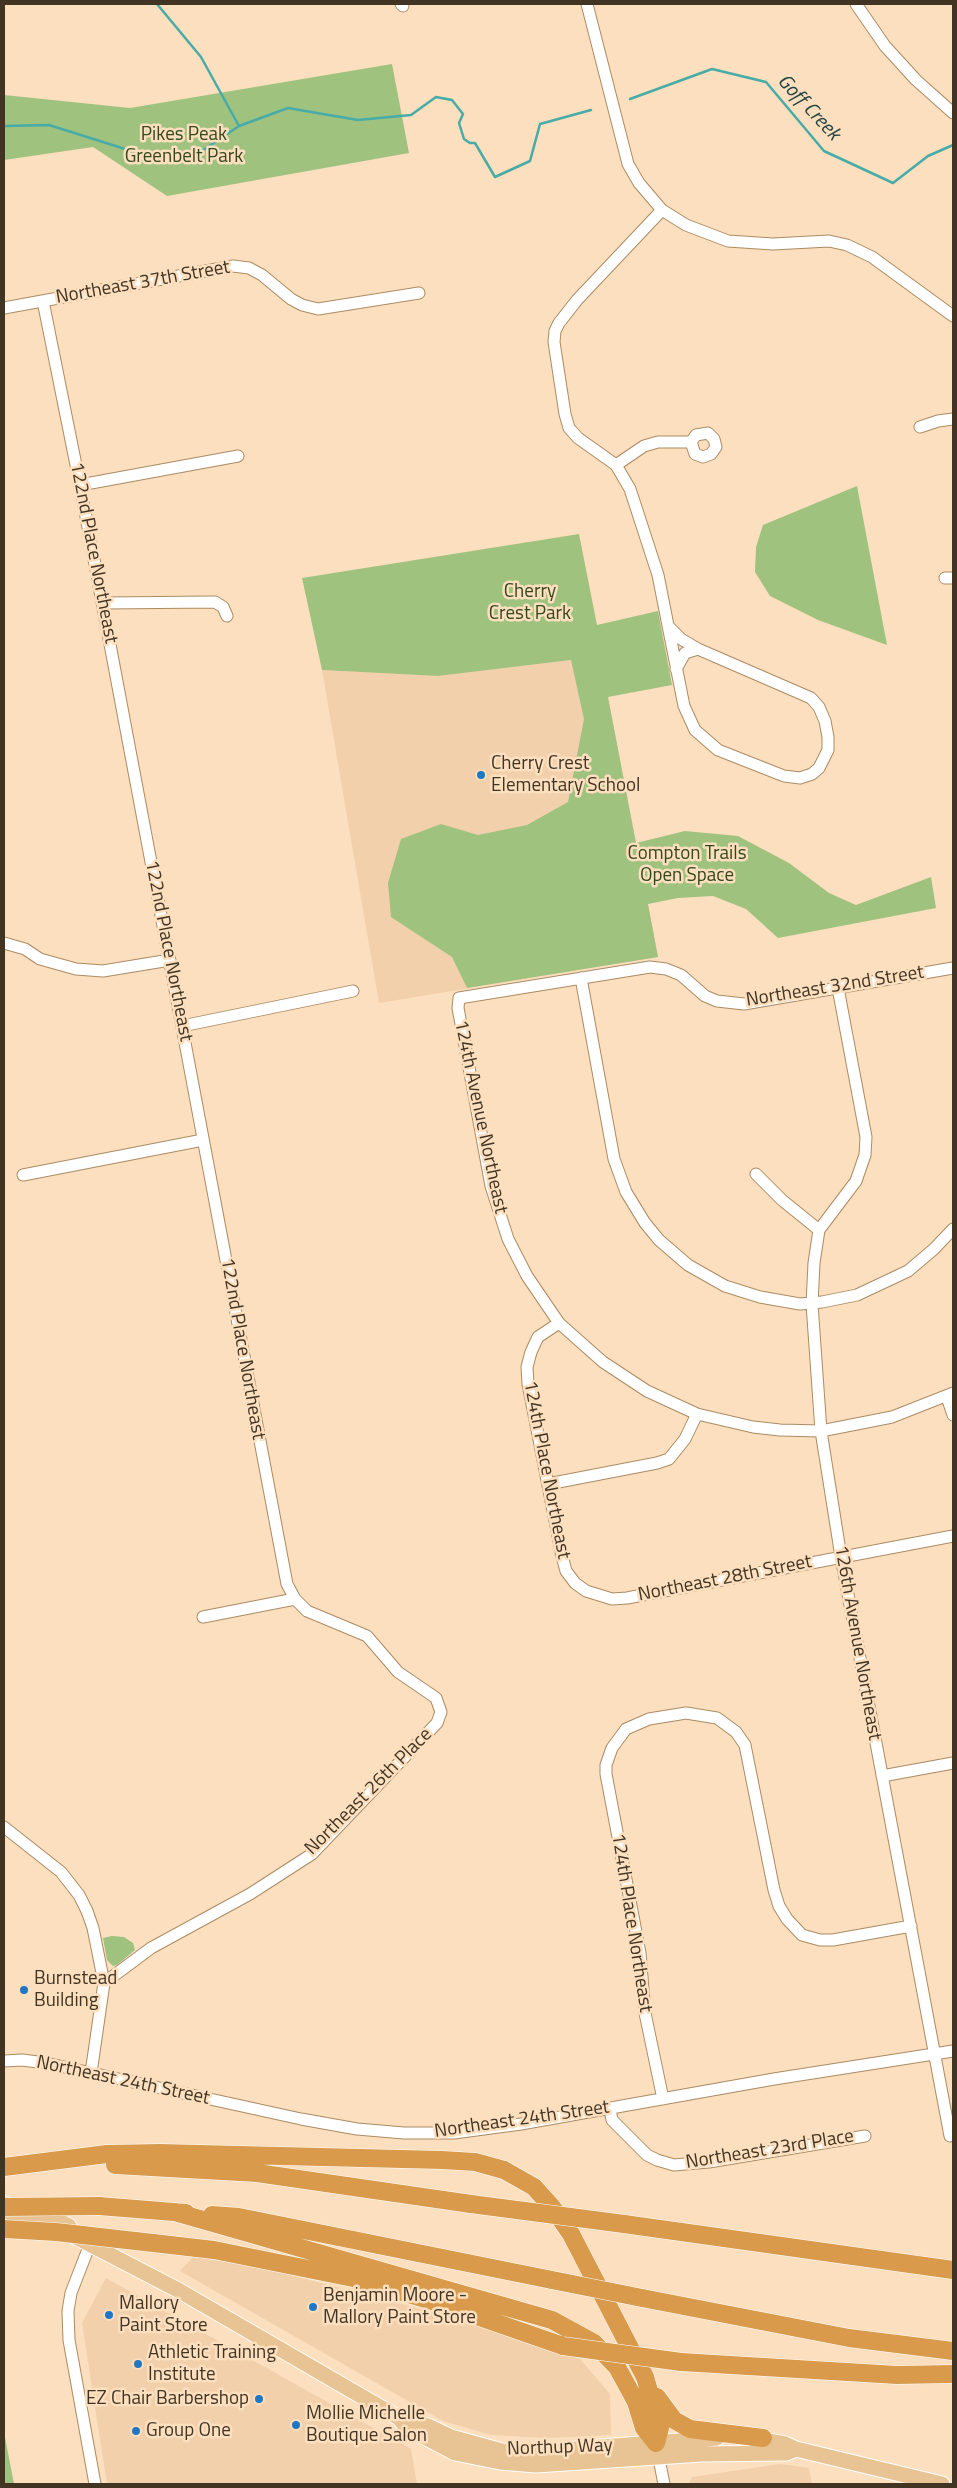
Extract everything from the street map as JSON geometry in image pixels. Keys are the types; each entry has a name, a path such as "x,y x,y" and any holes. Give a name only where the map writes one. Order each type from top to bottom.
{"highway":[{"path":"4,2167 107,2154 160,2153 442,2160 475,2162 504,2170 534,2187 552,2207 571,2234 645,2377 664,2408 680,2424 698,2432 763,2438"},
{"path":"32,2164 156,2166 257,2173 953,2270"},
{"path":"4,2204 99,2206 239,2217 849,2338 953,2351"},
{"path":"175,2212 488,2300 561,2324 594,2343 617,2368 636,2402 644,2428 657,2450"},
{"path":"4,2229 56,2232 214,2250 358,2279 445,2305 562,2346 681,2362 897,2375 953,2374"},
{"path":"645,2377 660,2428 657,2450"}],"main road":[{"name":"Northup Way","path":"4,2204 21,2202 69,2226 74,2236 188,2296 399,2418 428,2426 451,2437 479,2445 520,2452 657,2450 686,2439 763,2438 796,2449 942,2484"},
{"path":"657,2450 786,2453 796,2449"}],"street":[{"path":"587,4 628,164 639,183 662,210 686,225 728,240 774,244 828,241 847,244 872,257 953,316"},
{"path":"856,4 886,46 916,80 953,113"},
{"path":"662,210 567,312 555,331 554,342 561,392 570,428 578,438 616,465 630,489 658,574 676,669 688,716 695,730 718,750 784,776 800,778 812,774 819,768 828,750 828,737 825,721 819,707 811,698 698,649 681,639 669,627"},
{"name":"Northeast 37th Street","path":"4,308 233,266 249,268 262,275 302,305 318,309 419,294"},
{"name":"122nd Place Northeast","path":"43,300 170,960 280,1555 287,1584 295,1600"},
{"path":"920,427 938,420 953,419"},
{"path":"616,465 644,446 668,442 691,442"},
{"path":"80,486 238,456"},
{"path":"102,603 215,602 224,607 227,616"},
{"path":"676,669 685,653 698,649"},
{"path":"4,943 26,949 40,959 76,970 103,971 170,960"},
{"name":"Northeast 32nd Street","path":"459,998 650,967 666,969 681,975 705,996 717,1001 744,1004 953,968"},
{"path":"581,978 614,1159 626,1192 645,1223 659,1240 688,1265 725,1286 760,1297 812,1304 857,1295 908,1271 934,1249 953,1229"},
{"path":"756,1174 782,1200 819,1230 856,1181 865,1155 866,1137 838,988"},
{"path":"182,1026 353,991"},
{"name":"124th Avenue Northeast","path":"459,998 458,1008 482,1141 497,1211 508,1239 528,1276 559,1323 603,1362 647,1391 696,1414 753,1427 780,1430 821,1430 892,1417 950,1395"},
{"path":"23,1174 203,1140"},
{"name":"126th Avenue Northeast","path":"819,1230 814,1263 812,1304 821,1430 841,1557 912,1926 950,2136"},
{"name":"124th Place Northeast","path":"559,1323 538,1336 527,1367 528,1384 566,1571 575,1583 586,1590"},
{"path":"950,1395 953,1415"},
{"path":"548,1484 669,1459 685,1439 696,1414"},
{"name":"Northeast 28th Street","path":"586,1590 612,1599 627,1598 953,1536"},
{"path":"203,1617 295,1600"},
{"name":"Northeast 26th Place","path":"104,1983 151,1948 250,1894 312,1854 437,1724 441,1712 436,1698 398,1672 368,1636 307,1611 295,1600"},
{"name":"124th Place Northeast","path":"664,2099 645,2014 640,1953 606,1774 612,1748 626,1729 649,1719 686,1713 717,1718 736,1732 745,1745 774,1890 779,1906 787,1919 802,1935 820,1940 833,1940 912,1926"},
{"path":"882,1776 953,1762"},
{"path":"4,1827 60,1872 79,1895 93,1928 104,1983 91,2073"},
{"name":"Northeast 24th Street","path":"4,2062 22,2060 46,2062 301,2119 357,2129 404,2133 454,2133 610,2109 774,2079 953,2051"},
{"name":"Northeast 23rd Place","path":"610,2109 612,2120 647,2155 674,2165 709,2162 865,2136"},
{"path":"90,2244 82,2260 71,2293 69,2340 95,2484"},
{"path":"657,2450 664,2484"}],"shaded area":[{"name":"Cherry Crest Elementary School","path":"570,660 604,677 658,957 379,1003 322,670 438,676"},
{"path":"193,2257 263,2268 448,2316 580,2359 610,2394 611,2435 546,2438 491,2435 443,2421 180,2271"},
{"path":"106,2278 411,2449 417,2484 107,2484 82,2323"},
{"path":"780,2464 809,2468 812,2484 689,2484 692,2477"}],"green space":[{"name":"Pikes Peak Greenbelt Park","path":"392,64 409,153 167,196 93,147 4,160 4,95 130,108"},
{"path":"857,486 887,645 818,620 770,596 755,572 756,547 763,525"},
{"path":"579,534 597,625 658,611 672,685 608,697 636,843 685,831 738,836 789,863 829,893 856,905 931,877 936,908 778,938 746,909 713,896 678,898 648,904 658,957 467,988 452,957 391,917 388,883 401,839 441,824 478,835 527,825 568,802 584,719 571,660 438,676 322,670 302,578"},
{"path":"112,1936 124,1937 133,1943 135,1950 117,1965 113,1966 107,1960 103,1938"},
{"path":"4,2432 14,2484 4,2484"}],"waterway":[{"path":"157,4 201,57 239,126"},
{"name":"Goff Creek","path":"630,99 712,69 766,82 824,151 893,183 928,156 953,145"},
{"name":"Goff Creek","path":"4,126 49,125 141,154 187,161 239,126 288,108 358,120 411,115 436,97 452,100 463,114 459,123 464,139 470,143 475,143 495,177 530,161 540,124 591,110"}],"place":[{"name":"Cherry Crest Elementary School","path":"481,775"},
{"name":"Burnstead Building","path":"24,1990"},
{"name":"Benjamin Moore - Mallory Paint Store","path":"313,2307"},
{"name":"Mallory Paint Store","path":"109,2315"},
{"name":"Athletic Training Institute","path":"138,2364"},
{"name":"EZ Chair Barbershop","path":"259,2399"},
{"name":"Mollie Michelle Boutique Salon","path":"296,2425"},
{"name":"Group One","path":"136,2431"}],"park label":[{"name":"Cherry Crest Park","path":"530,603"},
{"name":"Compton Trails Open Space","path":"687,865"}]}
